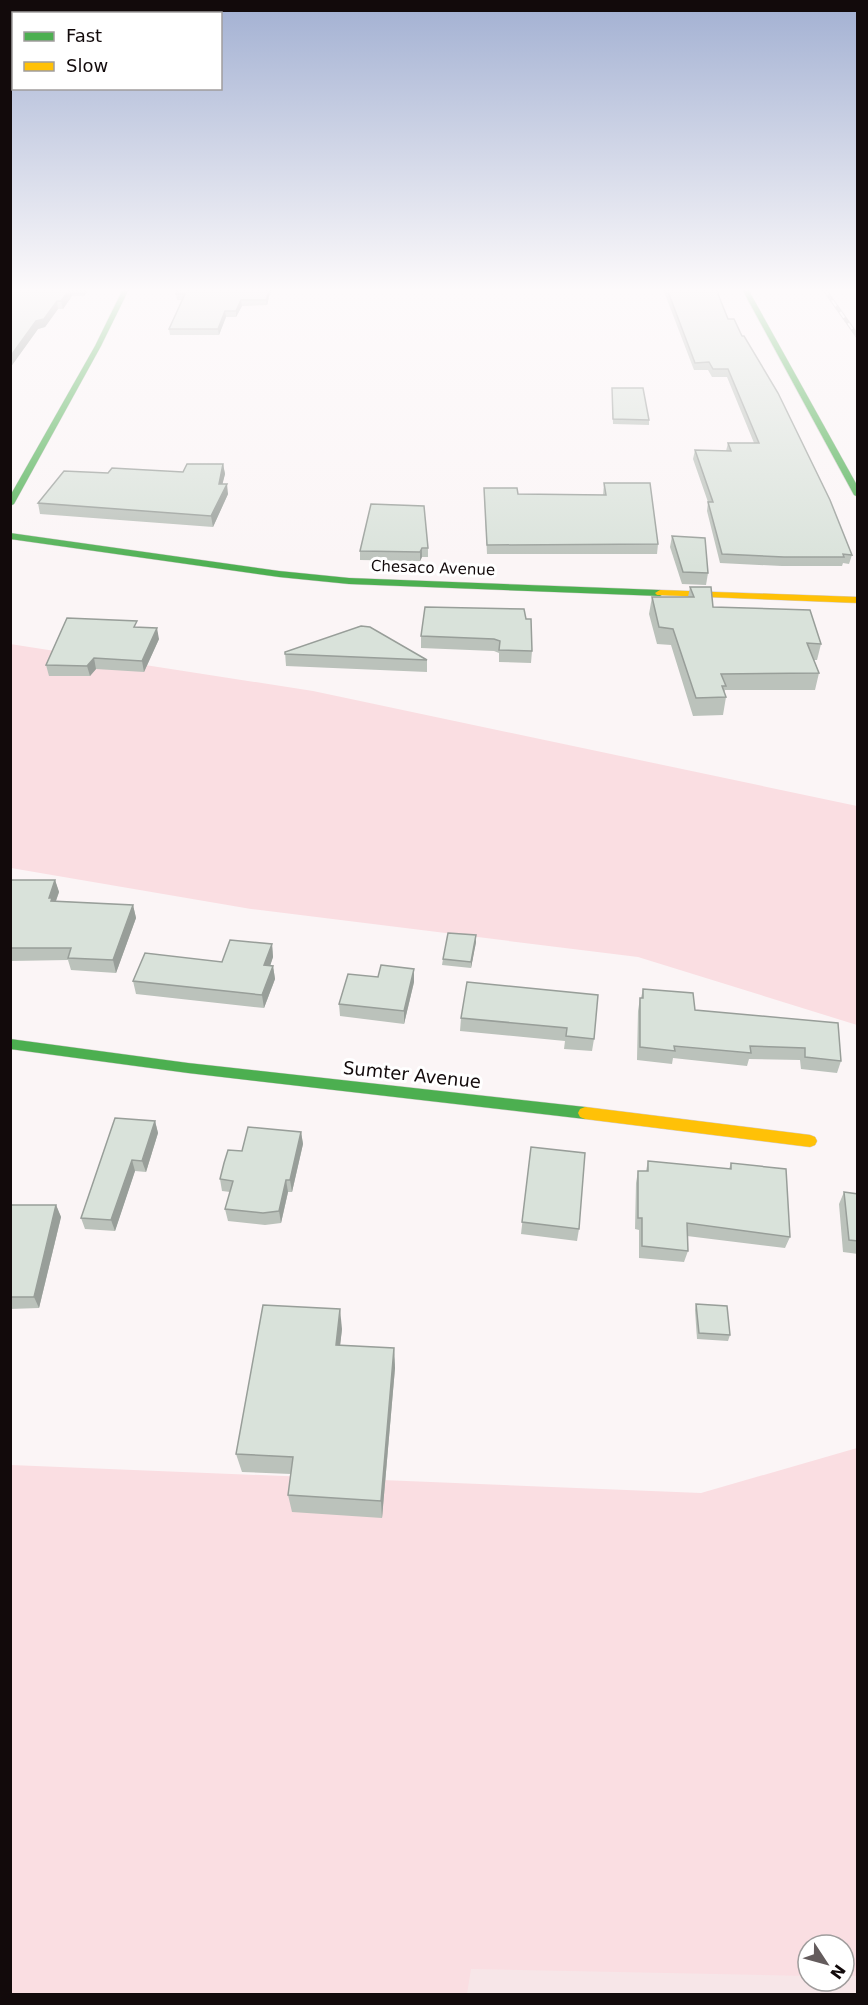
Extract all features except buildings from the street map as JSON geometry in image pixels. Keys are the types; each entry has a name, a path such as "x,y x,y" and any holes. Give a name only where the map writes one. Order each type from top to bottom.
{"street":[{"path":"10,504 78,383"},
{"path":"796,383 858,495"},
{"name":"Chesaco Avenue","path":"10,536 279,574 349,581 858,600"},
{"name":"Sumter Avenue","path":"10,1044 188,1068 810,1141"}],"shaded area":[{"path":"10,644 313,691 857,806 857,1025 638,957 251,909 11,868"},
{"path":"857,1448 857,1976 856,1933 796,1933 796,1976 471,1969 467,1994 11,1994 11,1465 701,1493"},
{"path":"11,1947 796,1968 796,1993 856,1993 856,1970 858,1970 857,1994 11,1994"}],"traffic: fast":[{"path":"10,504 78,383"},
{"path":"796,383 858,495"},
{"path":"10,536 279,574 349,581 660,593"},
{"path":"10,1044 188,1068 585,1113"}],"traffic: slow":[{"path":"660,593 858,600"},
{"path":"585,1113 810,1141"}]}
